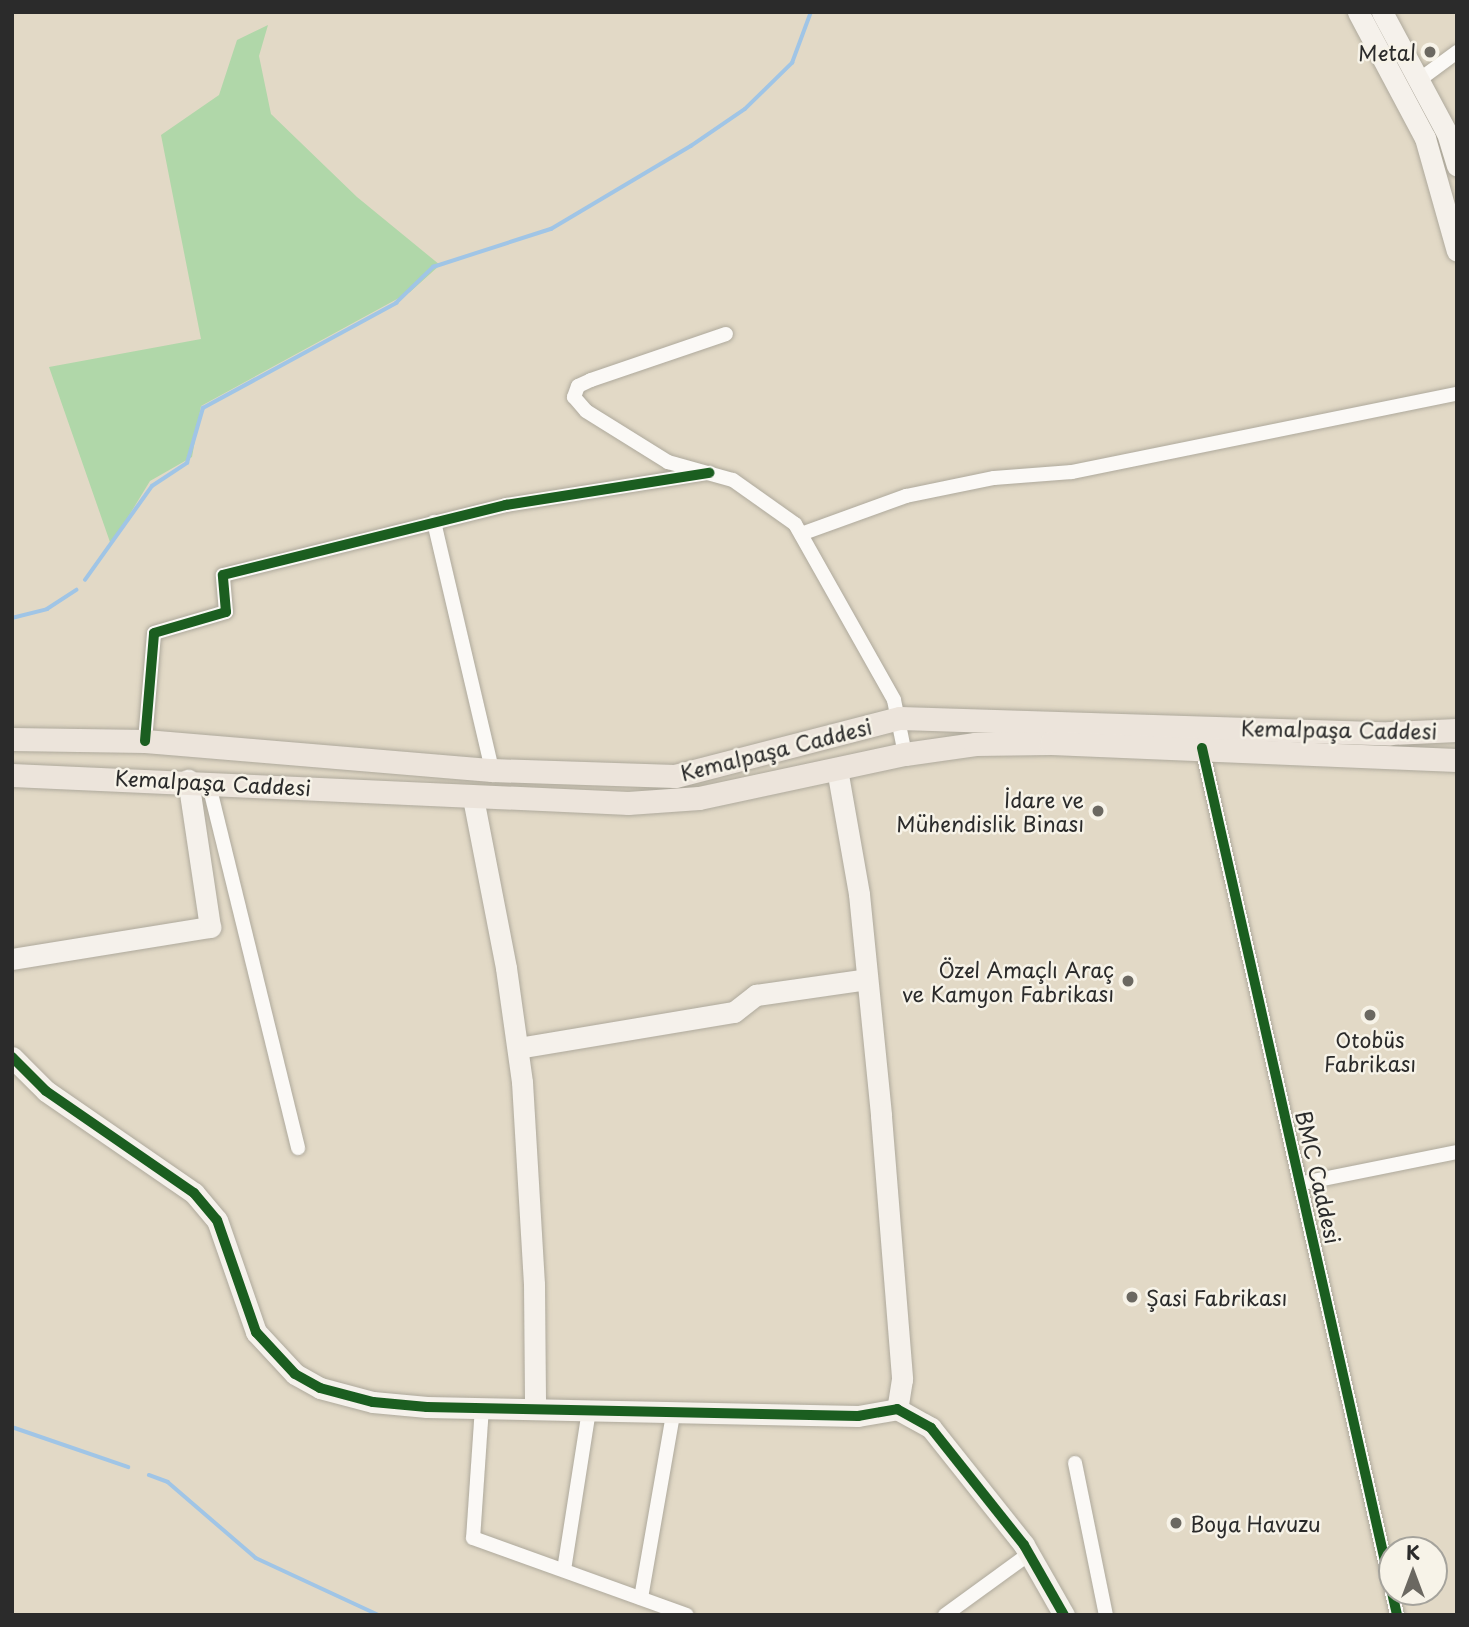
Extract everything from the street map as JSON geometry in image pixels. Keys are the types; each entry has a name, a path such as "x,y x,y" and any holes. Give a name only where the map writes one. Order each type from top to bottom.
{"main road":[{"name":"Kemalpaşa Caddesi","path":"12,739 145,741 492,770 675,776 900,719 1390,733 1457,730"},
{"name":"Kemalpaşa Caddesi","path":"12,775 198,780 473,798 628,803 699,798 905,754 988,744 1202,748 1457,760"}],"street":[{"path":"1358,12 1425,138 1457,251"},
{"path":"1382,12 1447,133 1457,165"},
{"path":"1419,80 1457,52"},
{"path":"726,334 591,380 578,386 574,397 586,411 668,462 733,480 795,524 900,719 905,754"},
{"path":"801,534 906,496 994,478 1072,472 1457,394"},
{"path":"145,741 154,633 226,612 223,575 506,505 709,474"},
{"path":"434,522 492,770"},
{"name":"BMC Caddesi","path":"1202,748 1303,1183 1397,1615"},
{"path":"836,769 859,894 898,1322 902,1379 897,1409"},
{"path":"12,959 210,926 198,780"},
{"path":"198,780 298,1148"},
{"path":"473,798 517,1048 534,1284 535,1408"},
{"path":"517,1048 734,1012 756,995 867,979"},
{"path":"12,1057 46,1091 194,1193 216,1220 256,1332 295,1374 320,1388 373,1402 673,1415 858,1416 897,1409 931,1428 1029,1554 1064,1615"},
{"path":"1303,1183 1457,1152"},
{"path":"482,1407 472,1538 687,1615"},
{"path":"564,1570 589,1411"},
{"path":"641,1598 673,1415"},
{"path":"1075,1464 1106,1615"},
{"path":"945,1615 1029,1554"}],"green space":[{"path":"268,25 259,56 271,114 357,197 440,265 410,292 201,406 192,457 150,481 111,545 49,367 201,339 161,135 219,95 237,40"}],"waterway":[{"path":"85,580 152,486 187,463 203,408 396,303 433,267 551,229 691,146 745,109 792,63 811,12"},
{"path":"12,618 47,609 76,590"},
{"path":"12,1427 128,1467"},
{"path":"149,1475 168,1482 256,1558 379,1615"}],"cycle path":[{"path":"145,741 154,633 226,612 223,575 506,505 709,473"},
{"path":"1202,748 1397,1615"},
{"path":"12,1057 46,1091 194,1193 217,1220 256,1332 295,1374 320,1388 373,1402 427,1407 858,1416 897,1409 931,1428 1024,1545 1064,1615"}],"place":[{"name":"Metal","path":"1430,52"},
{"name":"İdare ve Mühendislik Binası","path":"1098,811"},
{"name":"Özel Amaçlı Araç ve Kamyon Fabrikası","path":"1128,981"},
{"name":"Otobüs Fabrikası","path":"1370,1015"},
{"name":"Şasi Fabrikası","path":"1132,1297"},
{"name":"Boya Havuzu","path":"1176,1523"}]}
